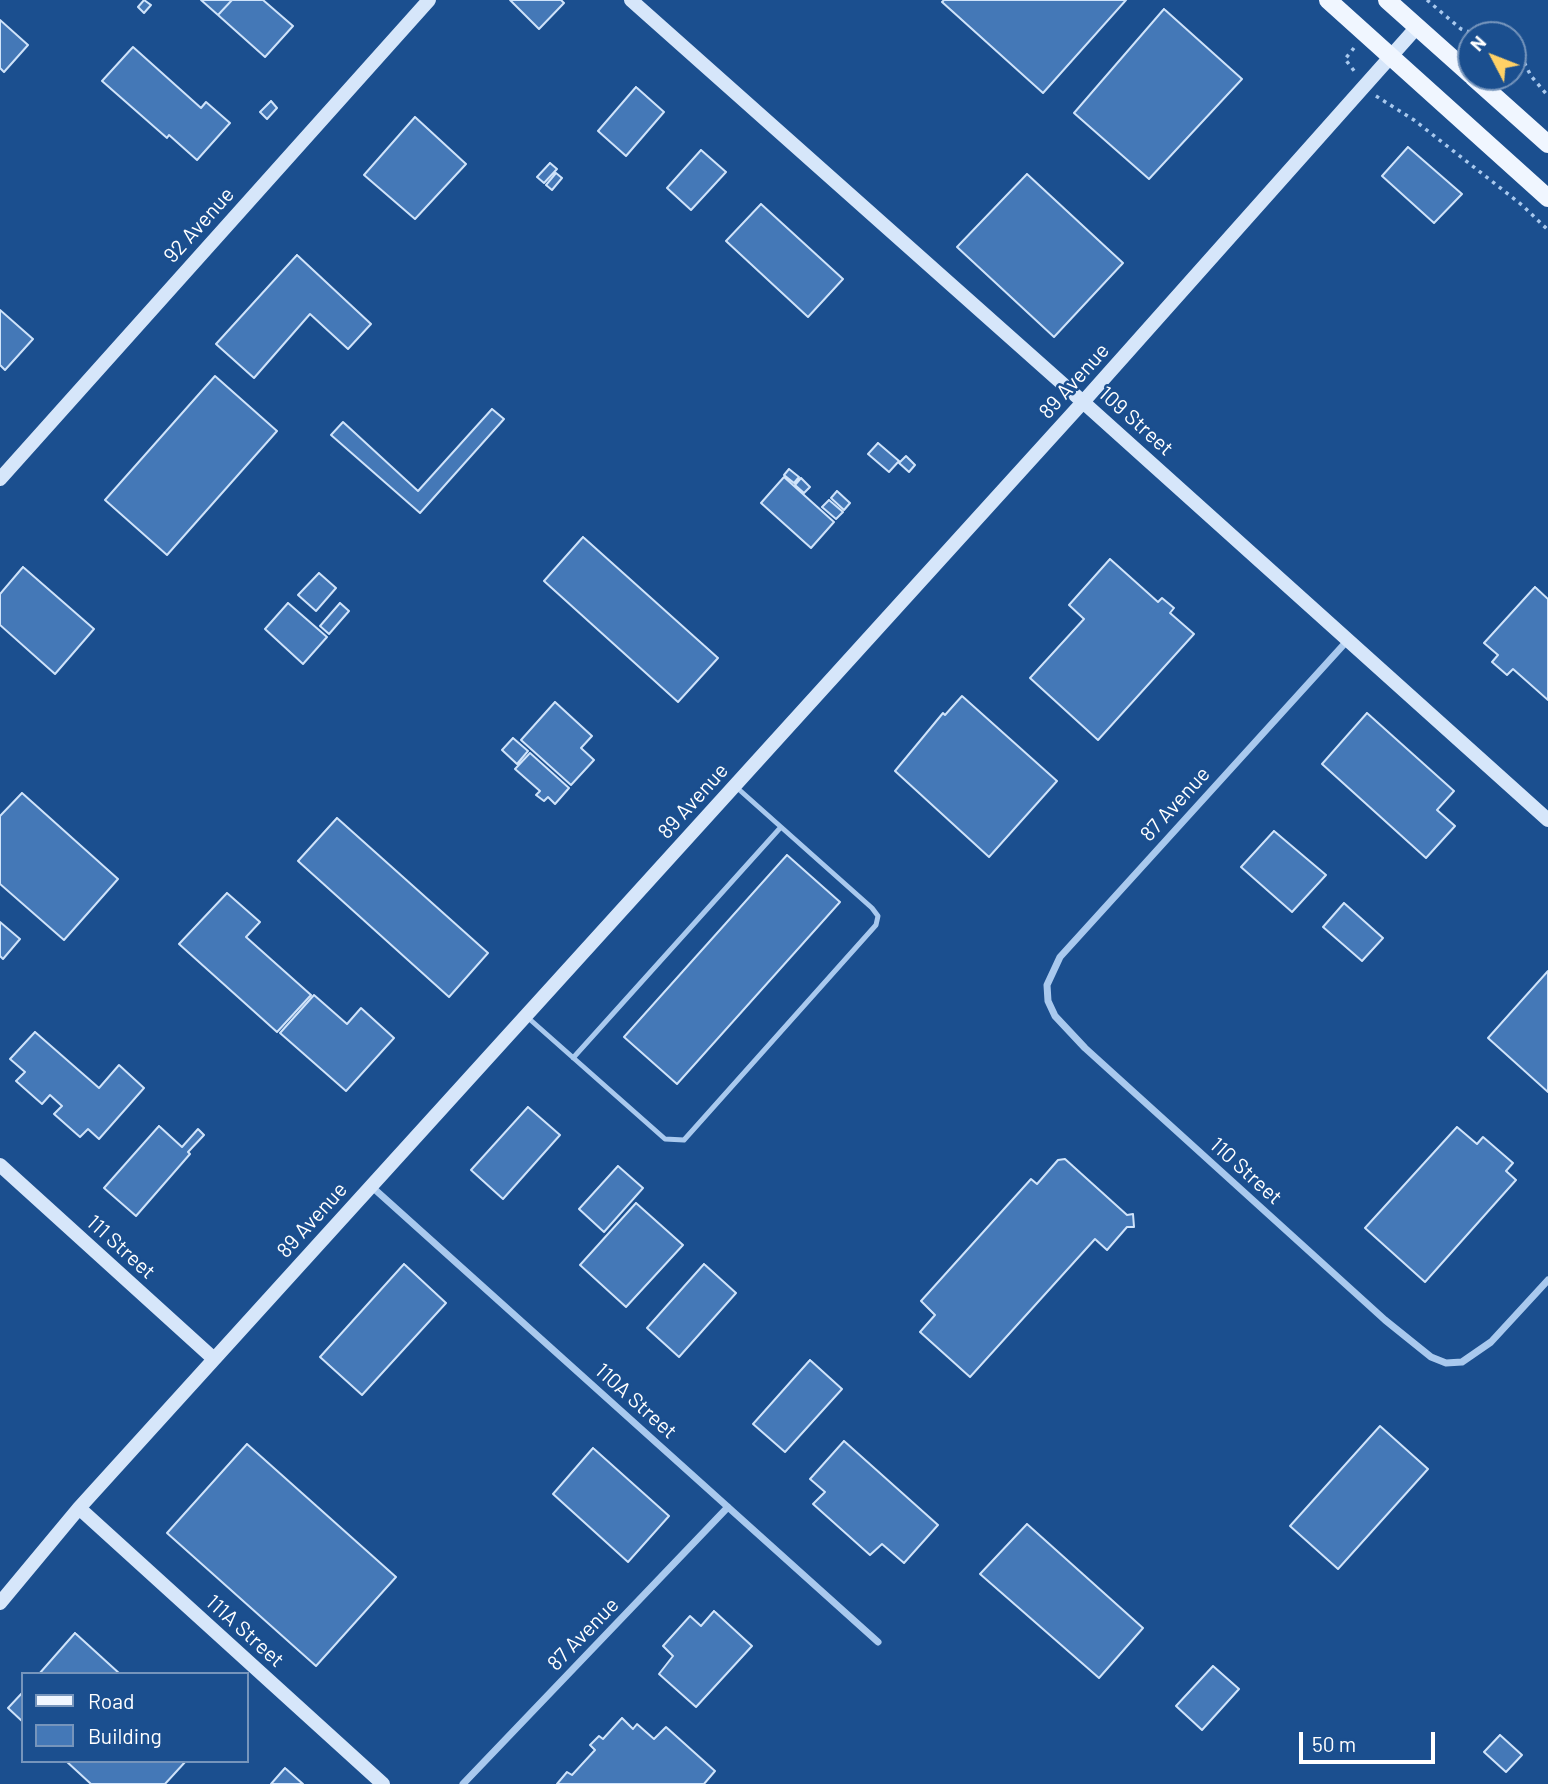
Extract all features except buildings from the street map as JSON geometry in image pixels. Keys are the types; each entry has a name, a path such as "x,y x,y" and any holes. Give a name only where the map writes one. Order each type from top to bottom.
{"main road":[{"path":"1328,0 1548,198"},
{"path":"1387,0 1457,63"},
{"path":"1489,91 1548,144"}],"street":[{"name":"92 Avenue","path":"0,479 429,0"},
{"name":"109 Street","path":"631,0 1548,820"},
{"name":"89 Avenue","path":"0,1603 79,1508 1083,402 1417,27"},
{"name":"87 Avenue","path":"1048,1001 1048,985 1060,957 1347,641"},
{"name":"110 Street","path":"1048,1001 1055,1016 1085,1048 1385,1320 1431,1357 1446,1363 1462,1362 1491,1342 1548,1280"},
{"name":"111 Street","path":"0,1165 214,1359"},
{"name":"110A Street","path":"371,1186 878,1642"},
{"name":"87 Avenue","path":"463,1784 728,1507"},
{"name":"111A Street","path":"79,1508 383,1784"}],"lane":[{"path":"526,1016 665,1139 684,1140 876,925 878,916 735,786"},
{"path":"573,1058 781,827"}],"path":[{"path":"1427,0 1457,26"},
{"path":"1366,34 1345,59 1366,85 1381,100 1414,120 1522,205 1548,230"},
{"path":"1527,68 1548,96"}]}
